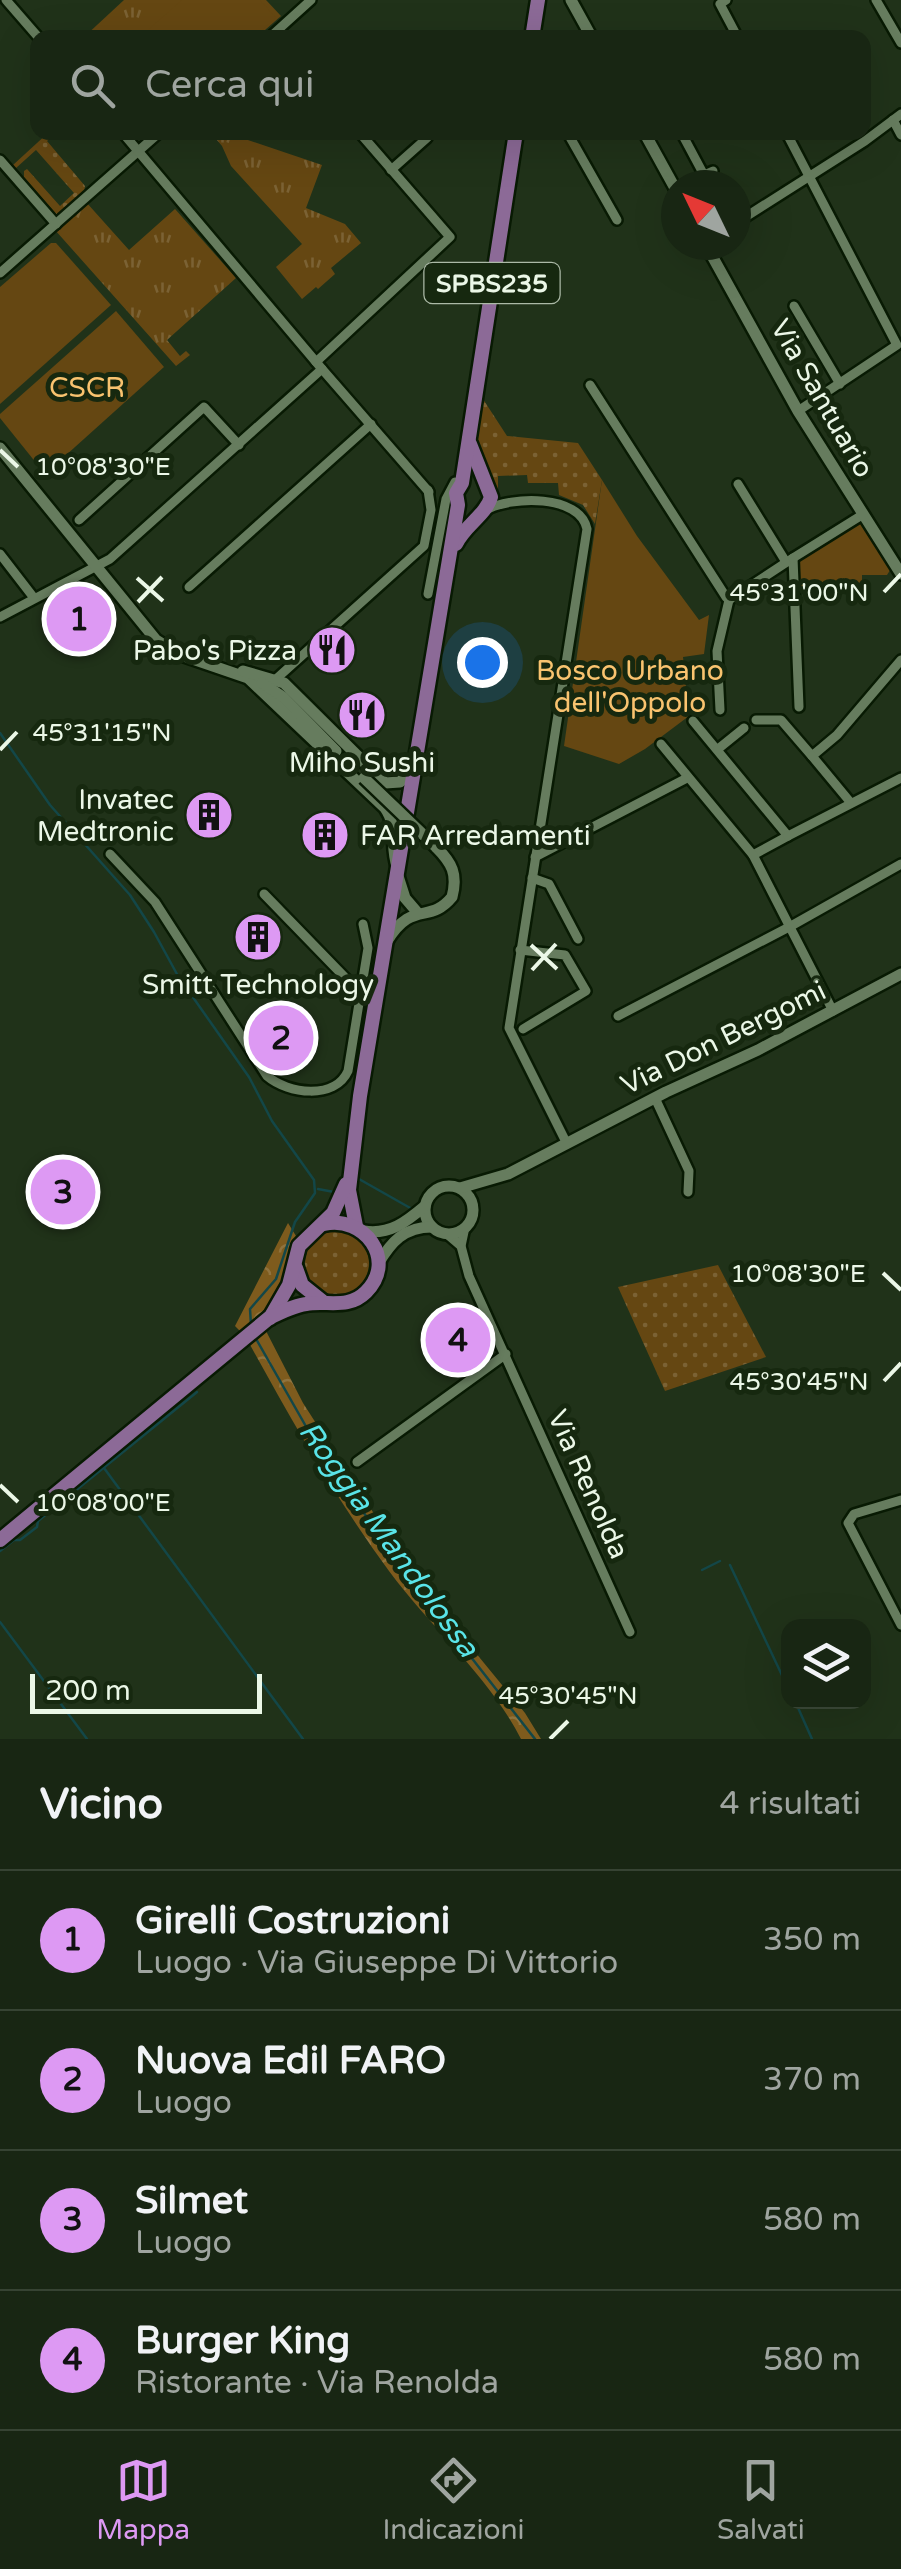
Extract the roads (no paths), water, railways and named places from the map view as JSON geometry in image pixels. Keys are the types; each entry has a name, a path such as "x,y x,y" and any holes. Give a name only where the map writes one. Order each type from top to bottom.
{"main road":[{"path":"533,30 538,0"},
{"name":"SPBS235","path":"456,487 515,140"},
{"name":"SPBS235","path":"469,427 486,484"},
{"path":"0,1540 265,1322 303,1304 342,1304 360,1297 373,1283 378,1264 373,1243 360,1229 350,1203 350,1164 379,948 397,869 413,768 458,505 456,487 473,479 486,484 490,503 462,532 449,558"},
{"path":"458,505 465,513 482,513"},
{"path":"324,1224 338,1204 350,1164"},
{"path":"265,1322 296,1268 299,1246 314,1229 340,1222 360,1229"},
{"path":"296,1268 302,1285 323,1302"}],"street":[{"path":"6,0 33,30"},
{"path":"14,9 24,0"},
{"path":"280,30 312,0"},
{"path":"572,0 588,30"},
{"path":"726,0 720,4 734,30"},
{"path":"876,0 901,43"},
{"path":"871,132 897,117 901,135"},
{"path":"128,140 430,493 442,496 456,487"},
{"path":"0,273 151,140"},
{"path":"0,616 110,559 239,445 450,237 366,140"},
{"path":"390,170 425,140"},
{"path":"572,140 617,220"},
{"path":"648,140 665,170"},
{"path":"685,140 701,170"},
{"path":"790,140 899,344 798,410"},
{"path":"751,215 859,140"},
{"path":"0,160 56,224"},
{"name":"Via Santuario","path":"714,260 798,410 901,574"},
{"path":"794,306 840,384"},
{"path":"590,385 729,600"},
{"path":"79,520 204,407 239,445"},
{"path":"188,587 371,424"},
{"path":"0,448 156,640 178,654 232,670 284,697 448,859 455,873 452,897 436,910 417,912 403,919 379,948 361,994 348,1071 344,1081 324,1091 279,1084 267,1076 154,902 110,854"},
{"path":"486,484 511,502"},
{"path":"738,484 790,560 799,707"},
{"path":"428,594 456,487"},
{"path":"271,690 425,544 430,493"},
{"path":"482,513 511,502 561,503 577,510 588,529 520,950 510,1035 567,1144"},
{"path":"720,710 718,652 729,600 862,515"},
{"path":"0,554 34,598"},
{"path":"812,756 837,735 901,660"},
{"path":"271,690 284,683 385,782 400,782 413,768"},
{"path":"271,690 388,812 394,825 392,850 405,898 417,912"},
{"path":"694,720 788,836"},
{"path":"756,720 781,720 851,804"},
{"path":"718,749 744,728"},
{"path":"661,744 753,856 833,1011"},
{"path":"535,857 687,778"},
{"path":"753,856 901,778"},
{"path":"618,1016 901,864"},
{"path":"532,878 549,884 578,938"},
{"path":"264,894 361,994"},
{"path":"363,924 379,948"},
{"path":"520,950 564,955 586,992 523,1029"},
{"name":"Via Don Bergomi","path":"465,1227 486,1190 508,1174 901,974"},
{"path":"654,1098 689,1171 688,1192"},
{"name":"Via Don Bergomi","path":"425,1206 436,1189 448,1185 460,1188 508,1174"},
{"path":"460,1188 473,1208"},
{"path":"360,1229 377,1233 393,1229 425,1206 432,1227 461,1246 465,1227"},
{"path":"378,1264 402,1234 432,1227"},
{"path":"447,1234 465,1227"},
{"name":"Via Renolda","path":"461,1246 469,1276 630,1632"},
{"path":"357,1462 506,1354"},
{"path":"901,1500 848,1518 901,1625"}],"waterway":[{"name":"Roggia Mandolossa","path":"0,733 50,805 130,895 178,976 249,1077 272,1121 314,1180 315,1193 295,1222 276,1279 250,1309 251,1325"},
{"path":"359,1179 412,1209"},
{"path":"318,1189 334,1192"},
{"name":"Roggia Mandolossa","path":"255,1337 320,1451 417,1588 535,1739"},
{"path":"0,1551 37,1527 38,1521 197,1392"},
{"path":"104,1468 303,1739"},
{"path":"702,1570 720,1561"},
{"path":"730,1565 781,1673"},
{"path":"0,1622 87,1739"},
{"path":"799,1709 812,1739"}],"place":[{"name":"Girelli Costruzioni","path":"79,619"},
{"name":"Pabo's Pizza","path":"332,650"},
{"name":"Miho Sushi","path":"362,715"},
{"name":"Invatec Medtronic","path":"209,815"},
{"name":"FAR Arredamenti","path":"325,835"},
{"name":"Smitt Technology","path":"258,937"},
{"name":"Nuova Edil FARO","path":"281,1038"},
{"name":"Silmet","path":"63,1192"},
{"name":"Burger King","path":"458,1340"}],"park label":[{"name":"CSCR","path":"87,387"},
{"name":"Bosco Urbano dell'Oppolo","path":"630,686"}]}
